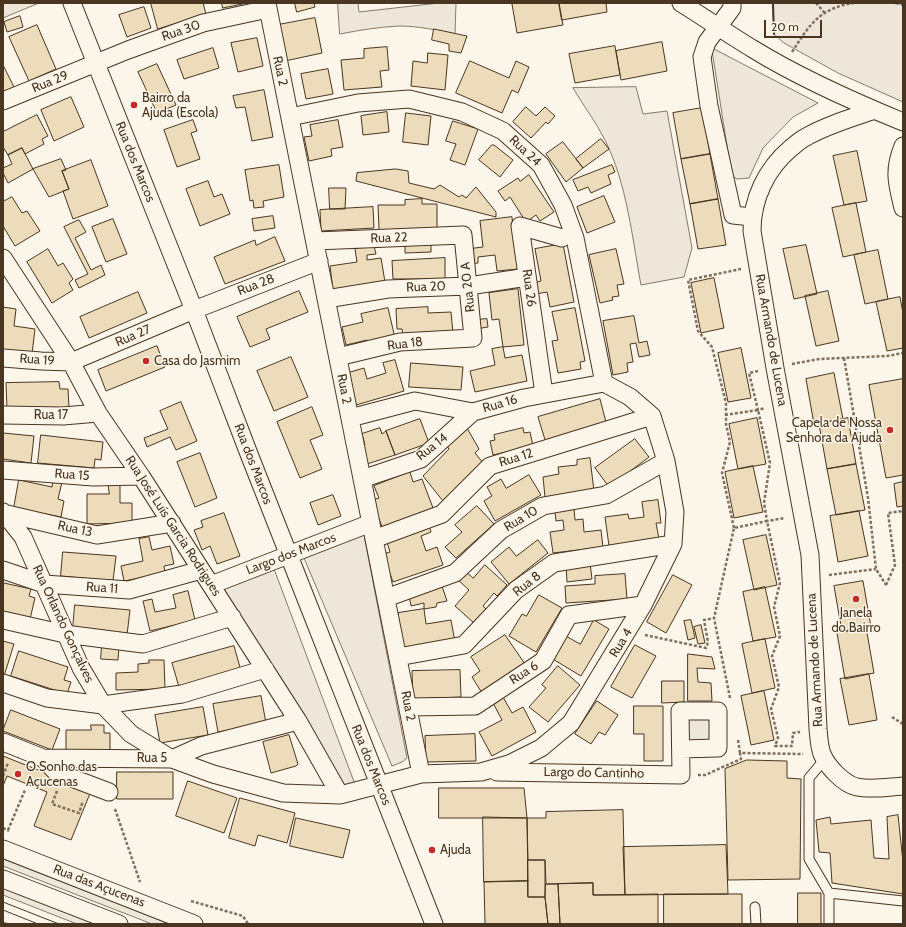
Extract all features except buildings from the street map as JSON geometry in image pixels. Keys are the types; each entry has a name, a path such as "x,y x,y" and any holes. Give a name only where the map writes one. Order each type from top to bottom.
{"street":[{"name":"Rua dos Marcos","path":"72,3 194,310 434,924"},
{"path":"681,3 753,49 803,77 903,122"},
{"path":"732,3 732,8 707,42 702,57 709,106 732,215 752,217"},
{"name":"Rua 30","path":"96,63 203,23 267,6"},
{"name":"Rua 2","path":"267,6 421,774"},
{"name":"Rua 29","path":"3,101 96,63"},
{"name":"Rua 24","path":"290,117 358,103 409,99 462,112 503,131 541,165 563,206 575,238 604,383"},
{"name":"Rua Armando de Lucena","path":"824,757 818,729 810,555 775,368 752,232 752,217 760,188 772,168 785,153 804,138 818,131 875,110"},
{"path":"903,146 896,170 903,208"},
{"name":"Rua 26","path":"544,394 520,226 562,238"},
{"name":"Rua 22","path":"315,241 462,235"},
{"name":"Rua 20 A","path":"462,235 469,286 473,338"},
{"name":"Rua José Luís Garcia Rodrigues","path":"3,258 71,362 98,413 172,523 298,721 340,795"},
{"name":"Rua 28","path":"194,310 319,261"},
{"name":"Rua 20","path":"326,299 388,289 469,286 527,277"},
{"name":"Rua 27","path":"71,362 194,310"},
{"name":"Rua 18","path":"338,357 400,342 473,338"},
{"name":"Rua 19","path":"3,358 71,362"},
{"path":"604,383 630,397 652,416"},
{"name":"Rua 16","path":"350,418 415,401 473,412 524,398 604,383"},
{"name":"Rua 14","path":"362,479 422,458 473,412"},
{"name":"Rua 17","path":"3,415 63,416 98,413"},
{"name":"Rua 4","path":"379,785 421,774 481,772 509,764 541,748 572,723 643,605 673,544 675,512 666,461 652,416"},
{"name":"Rua 12","path":"372,531 442,514 490,466 652,416"},
{"name":"Rua 10","path":"386,598 455,572 501,530 543,506 606,494 666,461"},
{"name":"Rua 15","path":"3,470 93,477 141,476"},
{"name":"Rua 13","path":"3,513 97,535 172,523"},
{"name":"Rua Orlando Gonçalves","path":"3,513 23,537 81,668 103,704 131,734 172,759 213,774 283,792 340,795 379,785"},
{"name":"Largo dos Marcos","path":"211,585 289,555 372,531"},
{"name":"Rua 8","path":"398,657 464,645 516,590 554,563 673,544"},
{"name":"Rua 11","path":"3,570 44,584 129,590 201,570"},
{"name":"Rua 6","path":"408,707 475,706 543,660 569,615 643,605"},
{"path":"3,620 65,634 143,644 232,617"},
{"path":"3,683 47,698 103,704 182,694 265,669"},
{"name":"Rua 5","path":"3,742 43,758 172,759 201,746 298,721"},
{"path":"681,748 681,775"},
{"path":"824,757 829,767 842,779 856,787 876,788 903,786"},
{"path":"43,758 56,772 109,792"},
{"name":"Largo do Cantinho","path":"481,772 681,775"},
{"name":"Rua das Açucenas","path":"3,849 194,924"},
{"path":"3,879 119,924"}],"lane":[{"path":"824,757 809,778 809,859 829,893 829,924"},
{"path":"829,893 903,901"},
{"path":"755,907 756,924"}],"path":[{"path":"816,3 824,12"},
{"path":"792,52 807,30 824,12 838,6 854,3"},
{"path":"896,3 903,5"},
{"path":"730,700 714,618 734,528 722,473 730,442 725,416 726,403 712,347 698,331 688,280 758,266"},
{"path":"775,753 775,746 778,738 771,709 779,687 772,656 780,636 774,607 780,583 764,503 770,463 749,373 819,359 887,356 903,353"},
{"path":"844,358 868,498 876,569 886,585 895,566 888,513 903,511"},
{"path":"725,416 758,410"},
{"path":"734,528 767,522"},
{"path":"812,577 876,569"},
{"path":"630,628 640,634 706,648 708,642 704,620 714,618"},
{"path":"892,717 903,724"},
{"path":"775,746 792,746 793,733 818,729"},
{"path":"681,775 705,775 741,760 737,738"},
{"path":"740,753 775,753 824,757"},
{"path":"3,776 10,758"},
{"path":"64,774 52,804 78,813 89,784"},
{"path":"8,830 25,790"},
{"path":"109,792 140,882"}],"shaded area":[{"path":"3,3 39,3 3,18"},
{"path":"338,3 358,3 359,12 439,3 456,3 455,34 420,27 399,26 340,34"},
{"path":"773,3 903,3 903,102 838,73 784,43 774,34"},
{"path":"712,48 818,103 793,117 763,148 749,178 737,179 732,176"},
{"path":"636,87 643,114 667,111 692,248 684,277 641,285 628,211 619,174 605,140 573,88"},
{"path":"364,535 407,758 392,766 304,558"},
{"path":"274,569 356,787 343,785 221,588"},
{"path":"680,711 718,711 718,748 681,749"},
{"path":"3,859 168,924 152,924 3,866"},
{"path":"3,887 97,924 77,924 3,895"}],"tram line":[{"path":"3,902 59,924"},
{"path":"3,910 38,924"}],"wall":[{"path":"773,3 774,34"},
{"path":"3,923 7,924"}],"place":[{"name":"Bairro da Ajuda (Escola)","path":"134,105"},
{"name":"Casa do Jasmim","path":"146,361"},
{"name":"Capela de Nossa Senhora da Ajuda","path":"890,430"},
{"name":"Janela do Bairro","path":"856,599"},
{"name":"O Sonho das Açucenas","path":"18,774"},
{"name":"Ajuda","path":"432,850"}]}
